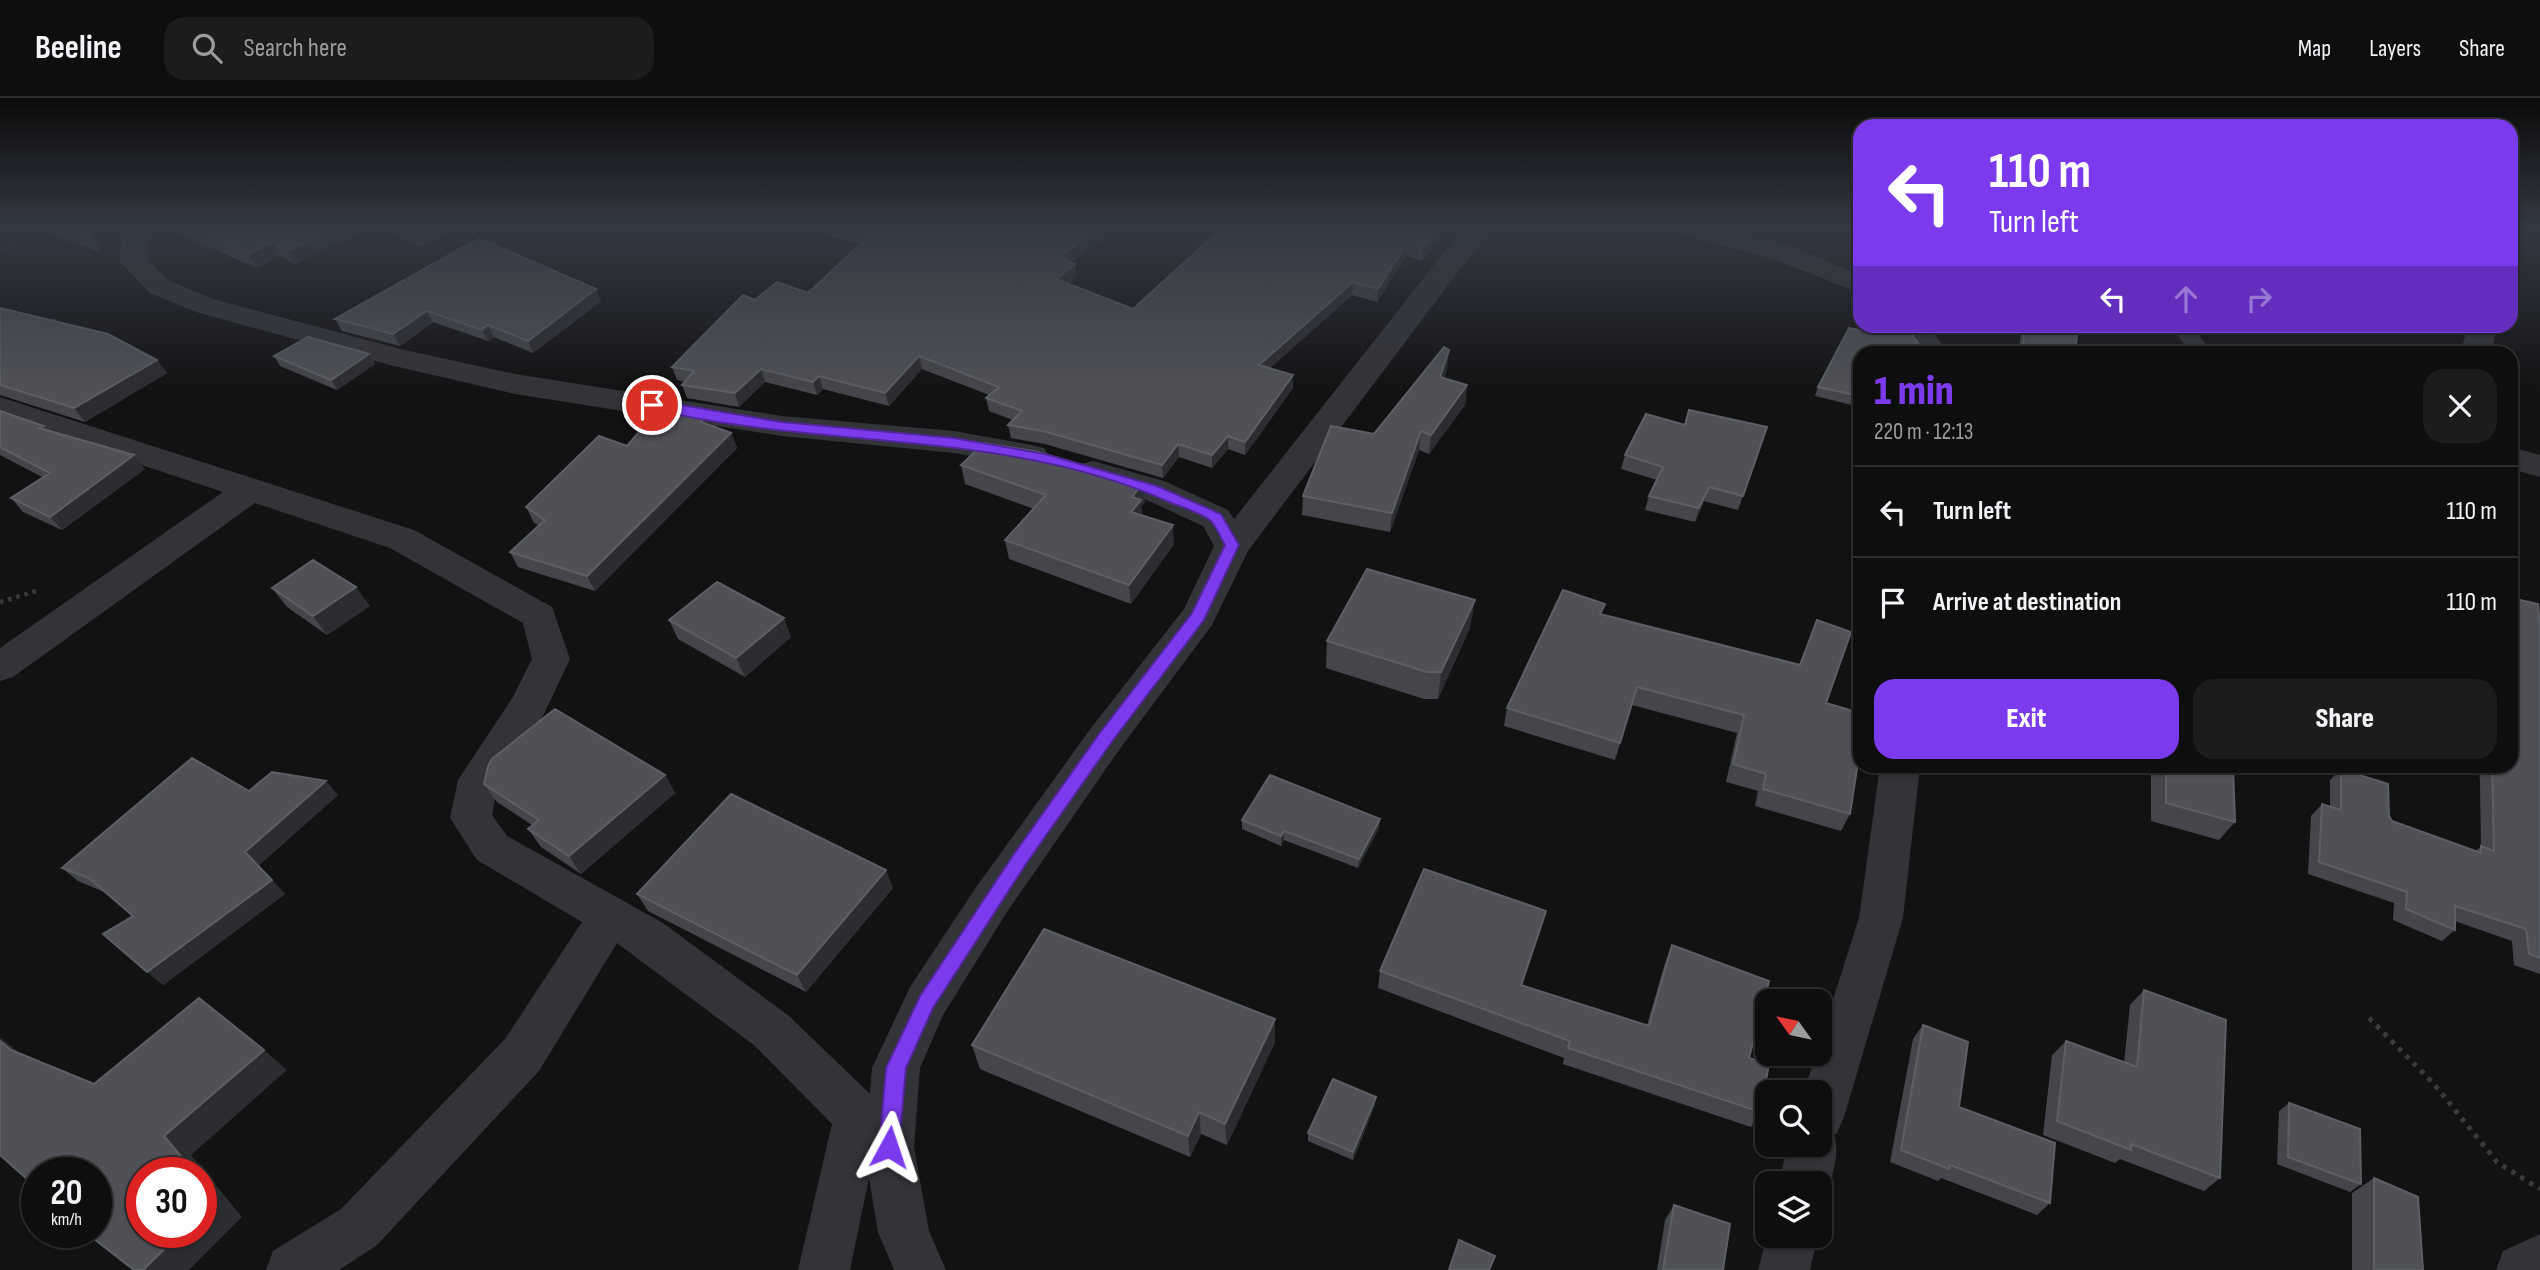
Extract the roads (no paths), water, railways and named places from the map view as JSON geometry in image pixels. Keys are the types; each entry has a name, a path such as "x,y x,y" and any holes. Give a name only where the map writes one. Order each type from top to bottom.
{"street":[{"path":"156,283 206,306 270,325 515,384 782,426 954,442 1045,458 1152,489 1216,517 1232,545"},
{"path":"824,1270 896,1068 926,1002 1022,856 1105,739 1199,616 1232,545 1435,283"},
{"path":"0,407 402,540 539,616 551,659 529,705 478,780 471,818 492,848 647,937 772,1031 873,1131 904,1232 920,1270"},
{"path":"2518,460 2540,466"},
{"path":"0,667 251,489"},
{"path":"1831,1080 1881,918 1899,773"},
{"path":"292,1270 359,1227 522,1055 610,916"},
{"path":"1784,1270 1789,1248"},
{"path":"2522,1270 2540,1260"}]}
